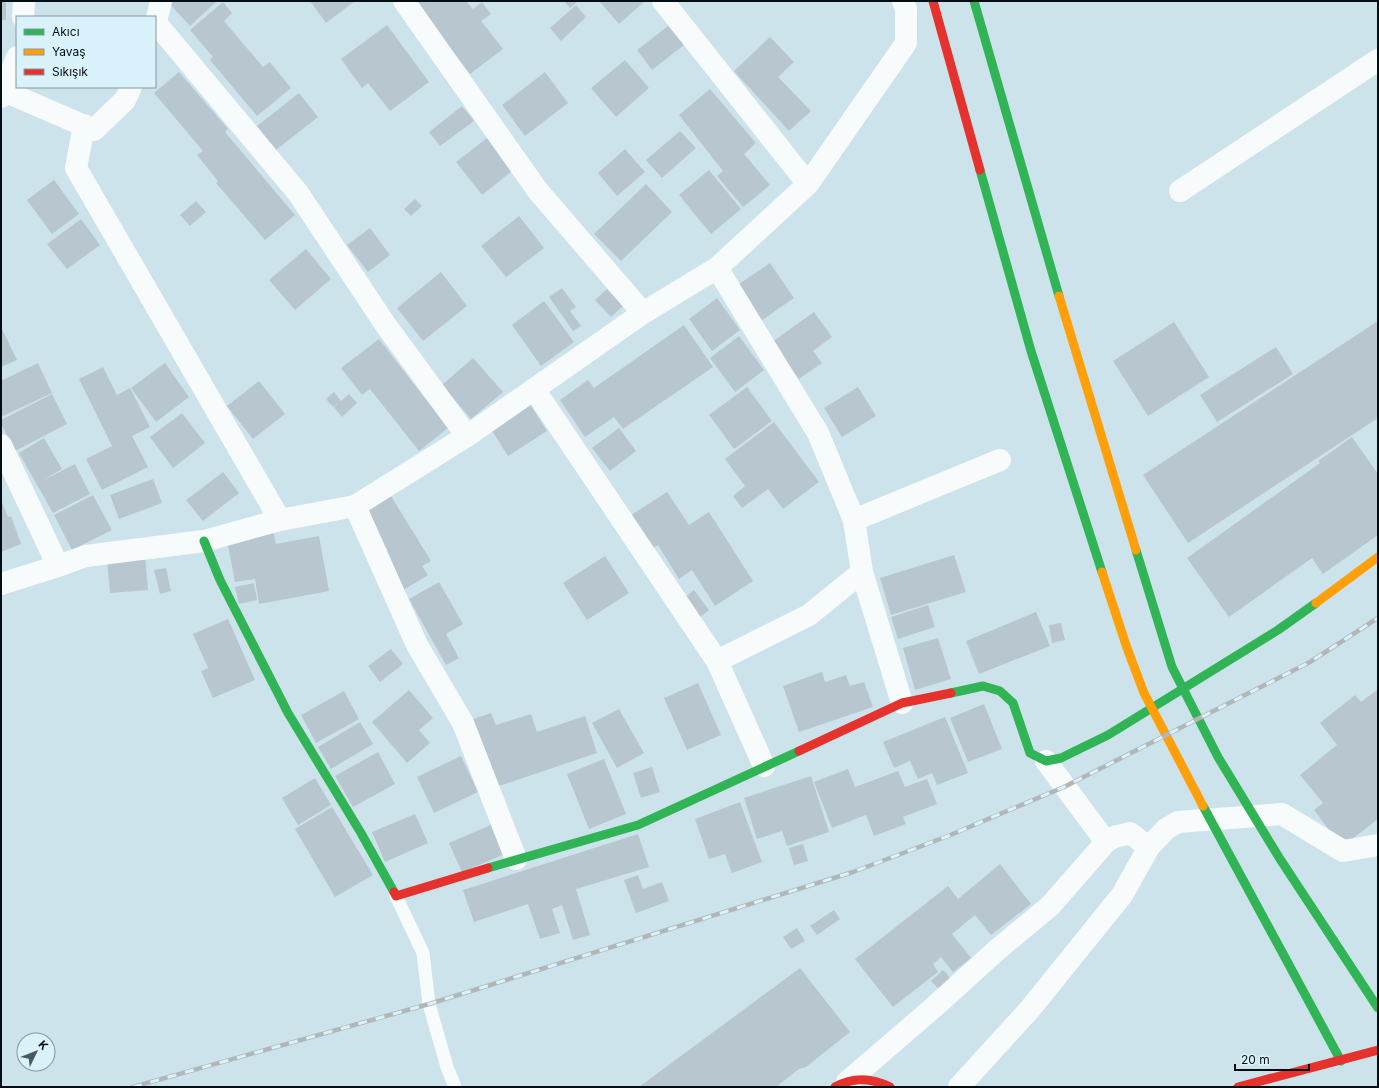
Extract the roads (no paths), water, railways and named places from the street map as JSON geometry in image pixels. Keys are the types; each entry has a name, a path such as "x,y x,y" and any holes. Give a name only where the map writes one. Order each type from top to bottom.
{"street":[{"path":"23,16 24,1"},
{"path":"156,20 161,1"},
{"path":"404,1 538,191 643,313"},
{"path":"663,1 808,184"},
{"path":"1,584 86,556 204,541 280,520 355,506 467,436 643,313 717,268 808,184 906,44 906,9 903,1"},
{"path":"933,1 1031,351 1144,693 1241,877 1341,1061"},
{"path":"974,1 1072,339 1172,667 1218,757 1280,859 1378,1008"},
{"path":"156,25 298,193 385,324 467,436"},
{"path":"16,59 2,94 94,130 126,100 131,88"},
{"path":"1180,191 1378,60"},
{"path":"84,125 76,168 280,520"},
{"path":"717,268 818,433 854,520 862,572 902,703"},
{"path":"534,389 717,661 764,766"},
{"path":"1,445 58,566"},
{"path":"854,520 1000,460"},
{"path":"355,506 417,645 463,722 516,859"},
{"path":"204,541 220,580 288,713 361,833 396,896 516,859 638,825 902,703 983,686 1000,691 1013,703 1030,753 1046,760 1106,842"},
{"path":"1046,760 1061,758 1108,735 1278,630 1378,557"},
{"path":"717,661 809,615 862,572"},
{"path":"959,1087 1030,1009 1122,895 1148,847 1166,829 1178,822 1282,814 1343,852 1378,845"},
{"path":"841,1084 933,1008 997,950 1050,906 1106,842 1114,837 1130,833 1148,847"},
{"path":"1238,1087 1378,1050"},
{"path":"841,1084 854,1080 872,1080 890,1087"}],"lane":[{"path":"396,896 423,953 429,1004 447,1067 455,1087"}],"railway":[{"path":"133,1087 429,1004 853,872 948,836 1064,787 1310,662 1378,618"}]}
